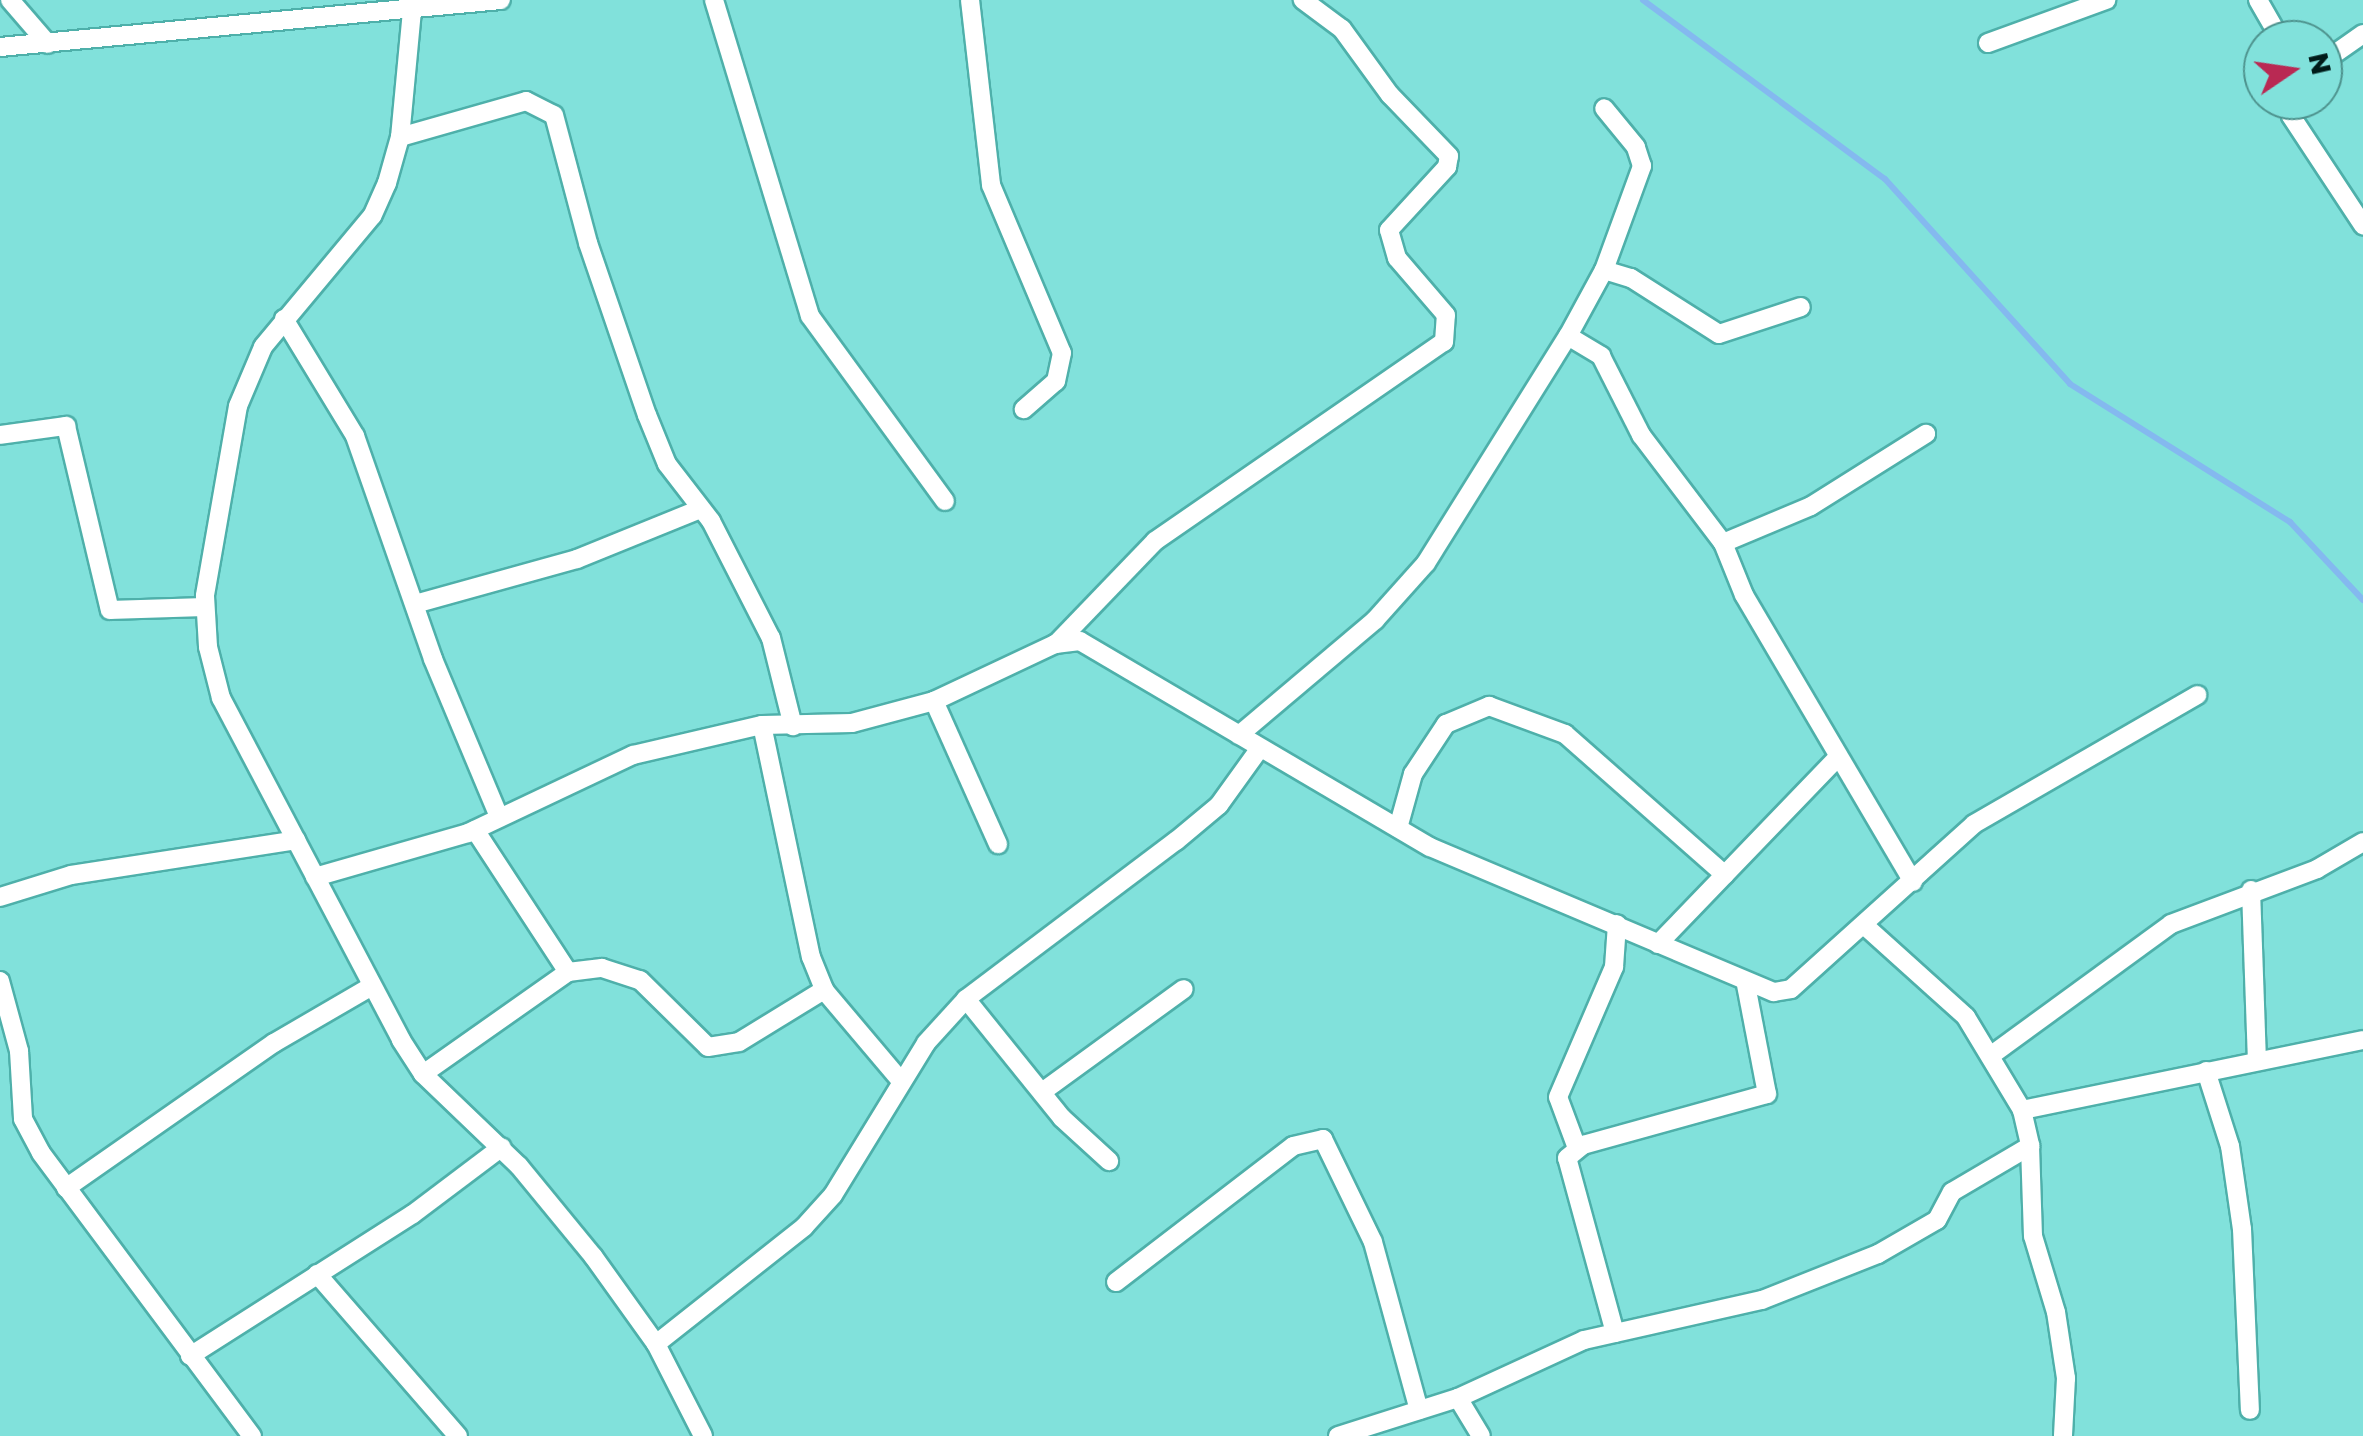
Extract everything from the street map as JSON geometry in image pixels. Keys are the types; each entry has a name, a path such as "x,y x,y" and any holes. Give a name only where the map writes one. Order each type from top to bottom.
{"street":[{"path":"10,0 48,44"},
{"path":"0,47 501,0"},
{"path":"714,0 810,316 946,501"},
{"path":"970,0 991,185 1062,353 1056,382 1024,409"},
{"path":"1055,644 1155,542 1444,342 1446,316 1398,258 1388,230 1447,167 1449,156 1390,96 1342,29 1303,0"},
{"path":"1988,42 2106,0"},
{"path":"413,6 400,137 372,216 284,319 238,406 204,607 221,698 372,986 423,1074 502,1148 656,1344 703,1436"},
{"path":"400,137 526,101 554,115 588,243 647,416 668,464 700,509 771,638 793,726"},
{"path":"1239,735 1376,620 1426,562 1568,336 1604,270 1642,166 1636,147 1604,108"},
{"path":"2294,120 2363,226"},
{"path":"1604,270 1631,278 1719,334 1801,307"},
{"path":"284,319 355,436 498,817"},
{"path":"1568,336 1601,356 1641,434 1724,543 1744,594 1912,882"},
{"path":"0,435 66,426 110,610 204,607"},
{"path":"1724,543 1811,506 1926,434"},
{"path":"415,604 576,559 700,509"},
{"path":"315,876 475,830 633,756 762,725 852,723 934,701 1055,644 1080,641 1108,652 1260,748 1398,828 1746,985 1792,989 1974,824 2197,695"},
{"path":"934,701 998,844"},
{"path":"1398,828 1413,774 1446,724 1490,706 1566,734 1725,875"},
{"path":"762,725 797,909 824,990 901,1081"},
{"path":"656,1344 804,1227 834,1195 901,1081 966,999 1219,805 1260,748"},
{"path":"1658,944 1838,756"},
{"path":"475,830 568,972"},
{"path":"0,897 71,875 296,840"},
{"path":"1993,1054 2172,924 2317,868 2363,842"},
{"path":"2252,890 2257,1060"},
{"path":"1577,1148 1558,1097 1614,967 1616,924"},
{"path":"1864,925 1966,1017 1993,1054 2022,1110 2030,1146 2033,1236 2056,1312 2066,1378 2063,1436"},
{"path":"423,1074 568,972 602,968 640,980 708,1047 739,1042 824,990"},
{"path":"0,981 19,1051 23,1119 66,1188 224,1396 230,1413 252,1436"},
{"path":"1615,1333 1566,1163 1577,1148 1767,1094 1746,985"},
{"path":"66,1188 274,1043 372,986"},
{"path":"1042,1092 1184,989"},
{"path":"966,999 1042,1092 1108,1161"},
{"path":"2022,1110 2363,1040"},
{"path":"2206,1071 2230,1146 2242,1229 2250,1410"},
{"path":"1116,1282 1293,1146 1323,1139 1373,1242 1418,1410"},
{"path":"1338,1436 1458,1398 1584,1340 1762,1300 1878,1254 1937,1220 1952,1192 2030,1146"},
{"path":"190,1356 502,1148"},
{"path":"317,1274 458,1436"},
{"path":"1458,1398 1481,1436"},
{"path":"225,1436 230,1413"}],"waterway":[{"path":"1643,0 1885,179 2070,384 2290,522 2363,600"}]}
